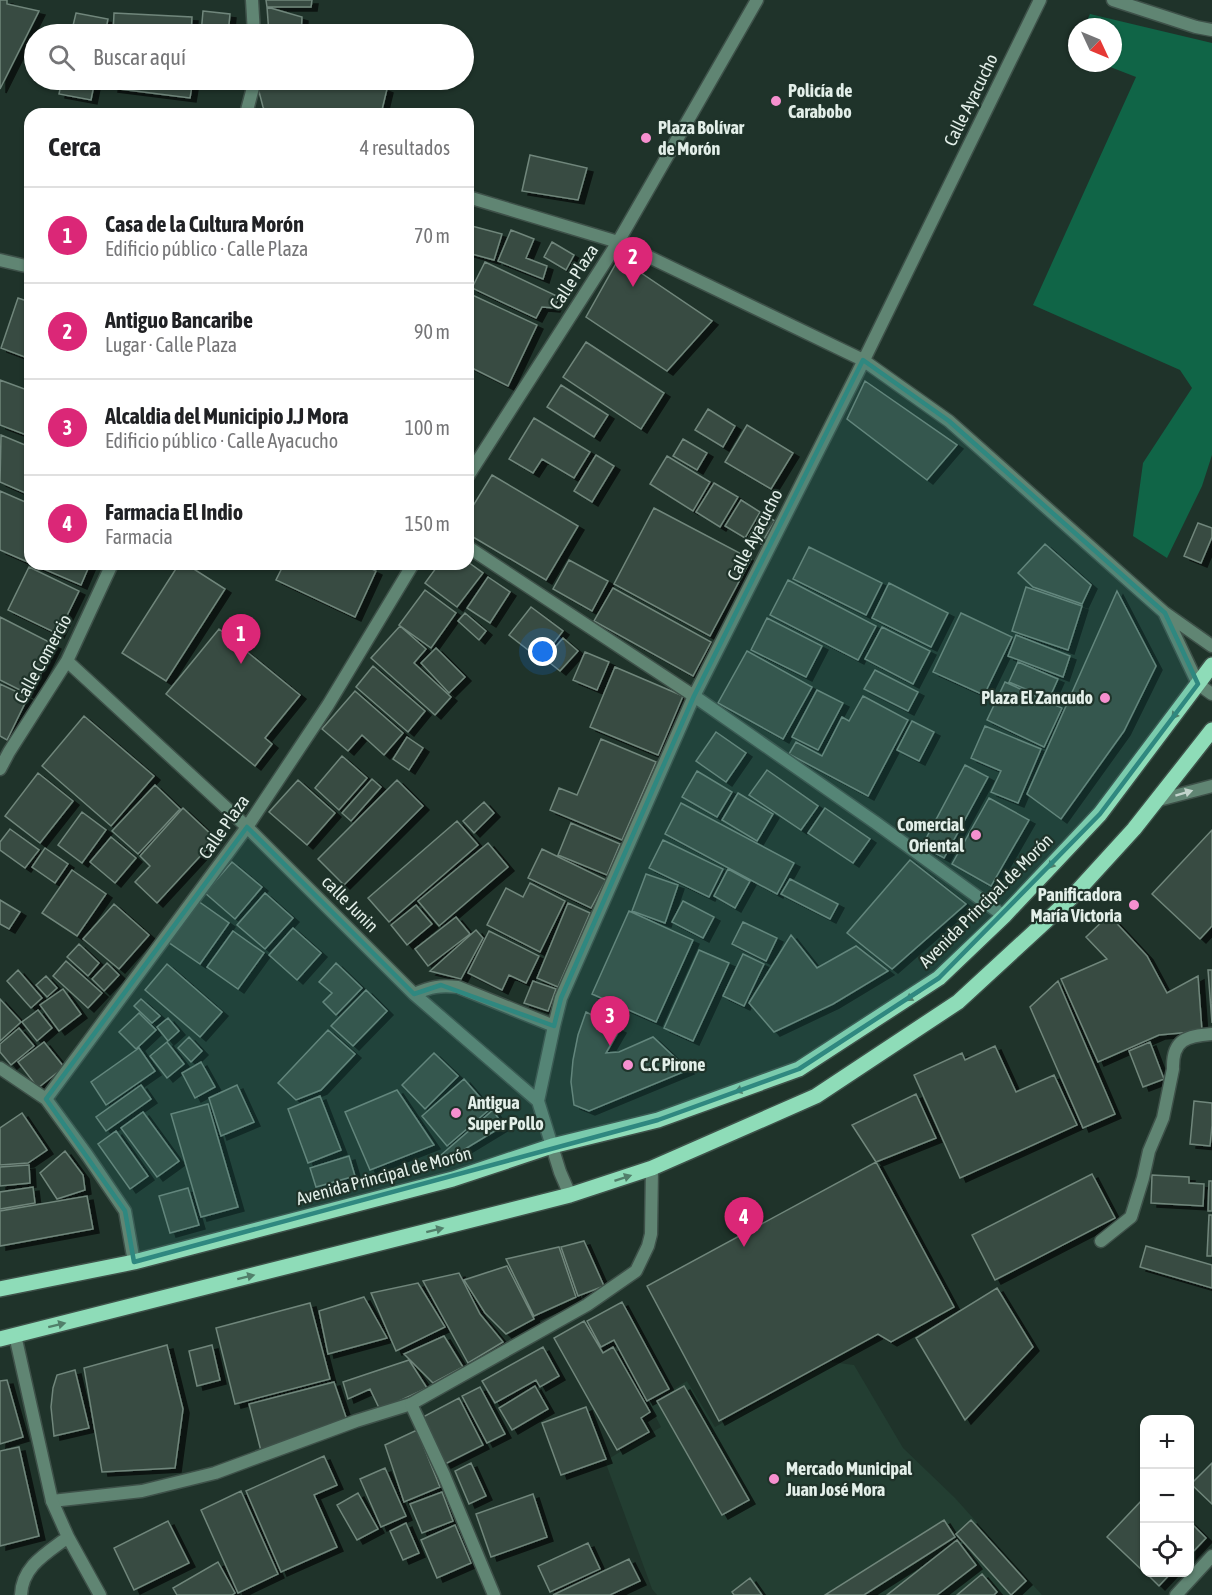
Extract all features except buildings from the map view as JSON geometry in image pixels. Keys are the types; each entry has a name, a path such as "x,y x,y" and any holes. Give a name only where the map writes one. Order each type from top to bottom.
{"main road":[{"name":"Avenida Principal de Morón","path":"0,1289 134,1262 453,1179 552,1146 657,1120 799,1069 939,978 1004,916 1100,814 1212,664"},
{"path":"0,1339 570,1195 652,1168 816,1096 958,1002 1071,898 1134,829 1212,730"}],"street":[{"path":"252,0 253,24"},
{"name":"Calle Plaza","path":"474,467 618,242 757,0"},
{"name":"Calle Ayacucho","path":"538,1101 561,998 694,696 1040,0"},
{"path":"1113,0 1212,30"},
{"path":"248,108 252,90"},
{"path":"474,200 618,242 863,360 949,421 1165,614 1212,646"},
{"path":"0,260 24,266"},
{"path":"474,551 694,696 1004,916"},
{"name":"Calle Comercio","path":"0,769 67,661 108,570"},
{"name":"Calle Plaza","path":"46,1099 247,827 328,705 409,570"},
{"path":"1165,614 1198,684 1212,694"},
{"name":"calle Junin","path":"67,661 247,827 414,994 538,1101"},
{"path":"1155,801 1212,786"},
{"path":"414,994 441,985 458,987 554,1026"},
{"path":"1101,1241 1131,1217 1149,1150 1163,1118 1173,1061 1178,1046 1189,1036 1212,1034"},
{"path":"0,1068 46,1099 125,1210 134,1262"},
{"path":"538,1101 560,1172 570,1195"},
{"path":"52,1501 142,1491 215,1473 356,1421 411,1404 587,1305 636,1271 651,1234 652,1168"},
{"path":"15,1335 52,1501 68,1537 100,1595"},
{"path":"411,1404 494,1595"},
{"path":"21,1595 21,1586 34,1563 68,1537"},
{"path":"1176,1595 1212,1556"}],"highlighted area":[{"path":"863,360 949,421 1165,613 1198,684 1100,814 939,978 799,1069 658,1120 134,1262 125,1211 46,1099 247,827 414,994 441,985 554,1026 561,998 694,696"}],"shaded area":[{"name":"Mercado Municipal Juan José Mora","path":"831,1362 854,1365 903,1448 955,1498 1042,1595 657,1595 652,1589 605,1461 661,1427 649,1404 687,1381 715,1427"}],"green space":[{"path":"1090,14 1107,18 1088,18"},
{"path":"1122,22 1212,43 1212,455 1202,486 1167,558 1133,536 1143,463 1192,388 1180,370 1033,305 1136,77 1122,72"}],"place":[{"name":"Policía de Carabobo","path":"776,101"},
{"name":"Plaza Bolívar de Morón","path":"646,138"},
{"name":"Antiguo Bancaribe","path":"633,287"},
{"name":"Casa de la Cultura Morón","path":"241,664"},
{"name":"Plaza El Zancudo","path":"1105,698"},
{"name":"Comercial Oriental","path":"976,835"},
{"name":"Panificadora María Victoria","path":"1134,905"},
{"name":"Alcaldia del Municipio J.J Mora","path":"610,1046"},
{"name":"C.C Pirone","path":"628,1065"},
{"name":"Antigua Super Pollo","path":"456,1113"},
{"name":"Farmacia El Indio","path":"744,1247"},
{"name":"Mercado Municipal Juan José Mora","path":"774,1479"}]}
